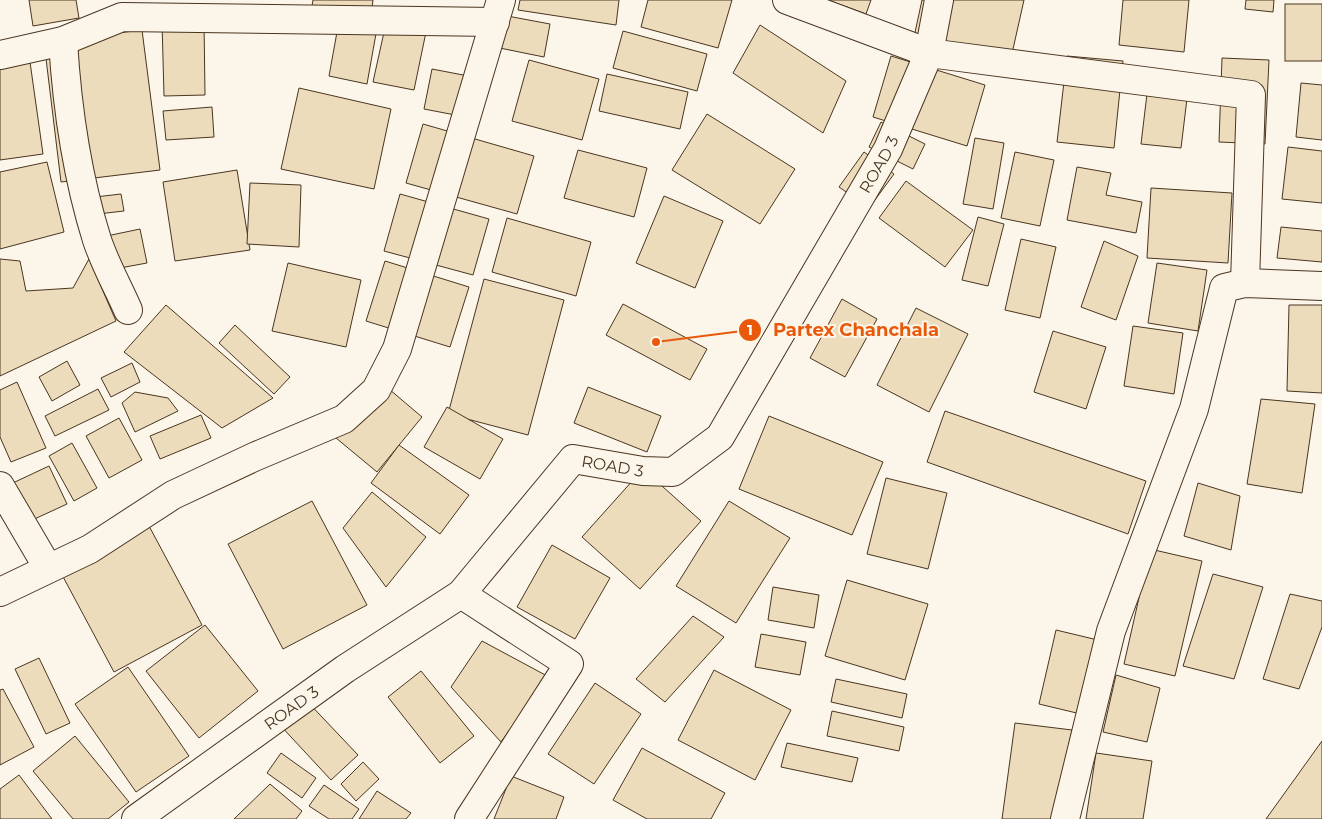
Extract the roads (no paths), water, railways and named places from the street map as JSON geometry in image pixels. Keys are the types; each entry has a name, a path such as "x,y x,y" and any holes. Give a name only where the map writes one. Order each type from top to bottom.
{"street":[{"path":"787,0 929,53 1251,95 1245,284"},
{"name":"ROAD 3","path":"136,819 345,669 461,594 573,459 643,471 673,472 720,437 888,149 929,53 939,0"},
{"path":"0,55 63,41 122,17 498,11 397,349 376,390 344,419 254,457 173,495 90,549 0,592"},
{"path":"63,41 66,95 80,170 98,240 128,310"},
{"path":"1065,819 1111,631 1194,409 1224,288 1245,284 1322,286"},
{"path":"0,486 48,568"},
{"path":"461,594 569,664 469,819"}],"place":[{"name":"Partex Chanchala","path":"656,342"}]}
